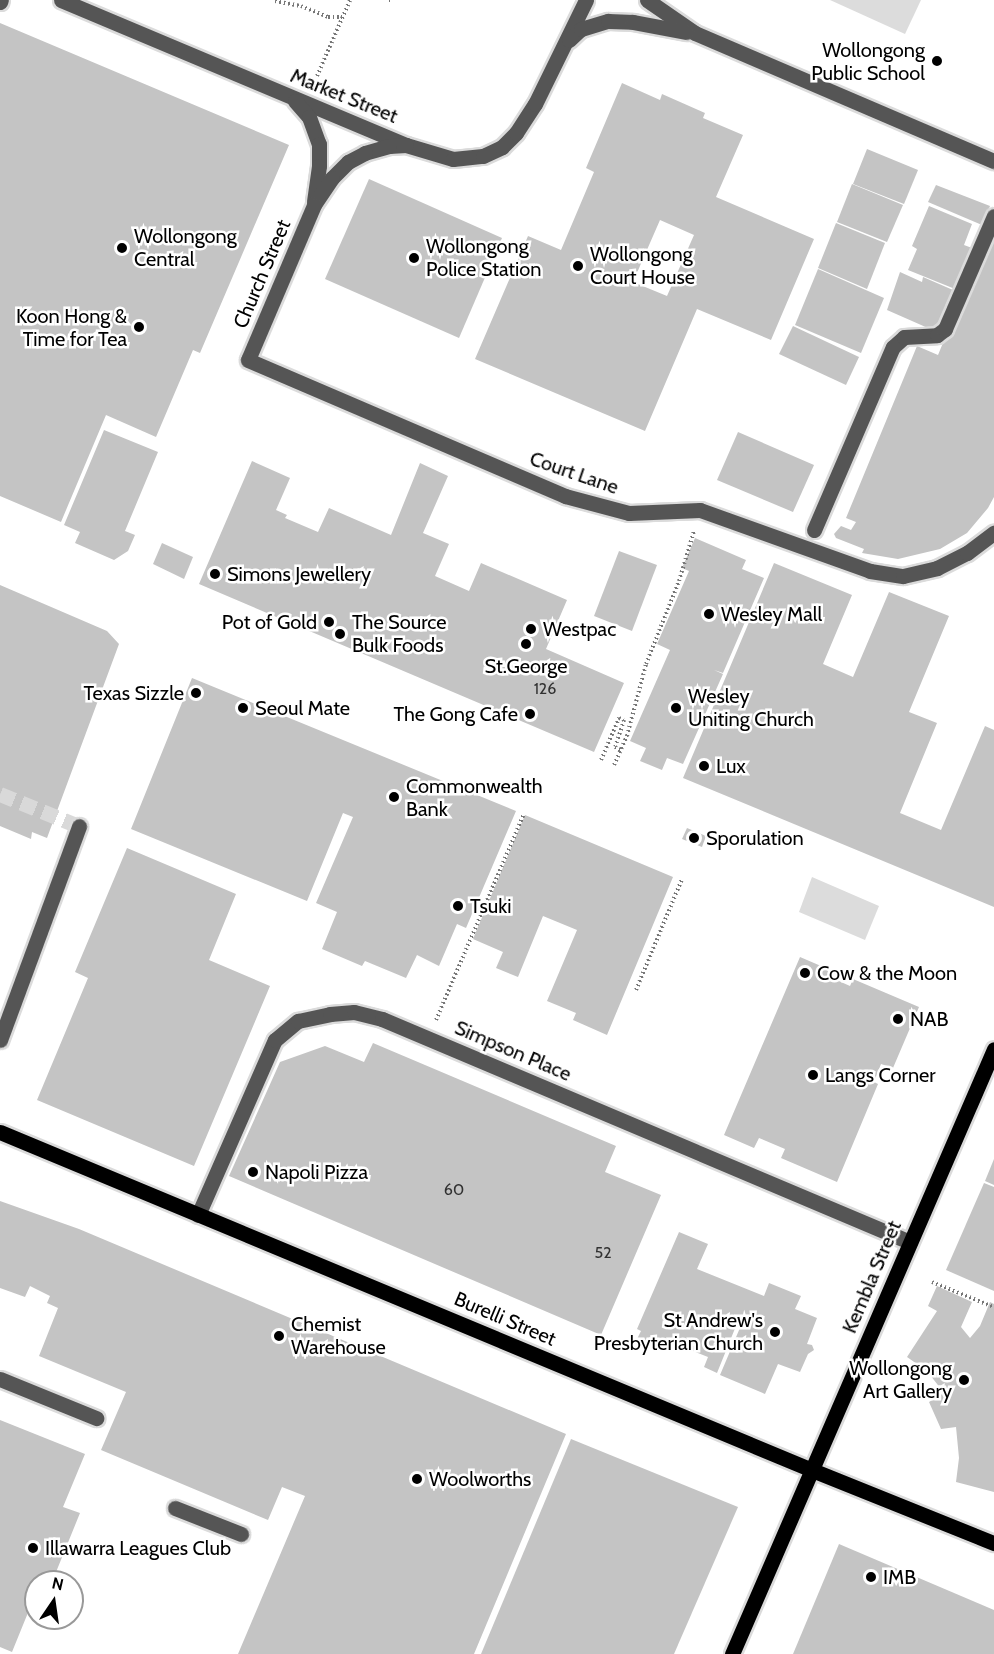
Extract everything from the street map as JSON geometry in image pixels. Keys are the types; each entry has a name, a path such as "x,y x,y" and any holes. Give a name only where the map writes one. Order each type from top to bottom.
{"main road":[{"name":"Kembla Street","path":"732,1654 994,1049"},
{"name":"Burelli Street","path":"0,1132 812,1470 994,1543"}],"street":[{"name":"Market Street","path":"61,0 406,145 453,159 483,156 502,147 523,124 586,0"},
{"name":"Market Street","path":"647,0 695,33 994,161"},
{"name":"Market Street","path":"565,44 581,29 608,21 633,22 695,33"},
{"name":"Church Street","path":"290,97 309,117 319,144 314,205"},
{"name":"Church Street","path":"248,360 314,205 332,178 356,156 375,149 406,145"},
{"path":"814,530 893,347 904,337 937,335 945,329 994,216"},
{"name":"Court Lane","path":"248,360 565,496 629,513 700,510 783,538 825,557 870,571 903,576 938,568 967,553 994,533"},
{"path":"0,1040 79,826"},
{"name":"Simpson Place","path":"198,1215 275,1040 298,1022 330,1014 354,1012 382,1019 910,1242"},
{"path":"0,1379 96,1418"},
{"path":"175,1508 241,1534"}],"path":[{"path":"317,76 350,0"},
{"path":"275,1 294,4 328,17 343,16"},
{"path":"614,765 621,750 646,664 679,581 700,510"},
{"path":"601,760 619,718 624,720 615,747 621,750"},
{"path":"435,1021 524,814"},
{"path":"636,990 682,879"},
{"path":"932,1282 994,1307"}],"shaded area":[{"path":"830,0 921,0 905,34"},
{"path":"812,877 879,906 865,940 799,912"}],"building":[{"name":"Wollongong Central","path":"0,23 289,145 200,353 193,350 156,437 106,415 61,522 0,496"},
{"name":"Wollongong Court House","path":"622,83 660,100 662,94 705,113 703,118 743,135 716,197 814,239 771,340 697,309 645,431 475,359 528,236 561,250 594,172 586,168","holes":["660,220 694,235 667,296 633,282"]},
{"path":"867,149 918,170 904,204 853,184"},
{"name":"Wollongong Police Station","path":"369,179 502,238 459,338 325,279"},
{"path":"852,184 903,205 887,242 837,222"},
{"path":"936,185 990,206 982,225 928,202"},
{"path":"929,206 972,224 964,245 972,248 955,289 908,270 917,249 912,246"},
{"path":"994,218 994,497 988,508 967,533 940,549 898,559 862,553 864,549 836,538 834,534 841,526 851,530 856,522 846,518 917,346 938,355"},
{"path":"836,223 885,243 867,289 818,268"},
{"path":"818,269 884,298 861,353 795,325"},
{"path":"900,272 922,282 923,277 953,290 937,332 887,310"},
{"path":"793,326 859,357 846,385 779,354"},
{"path":"104,430 158,452 125,531 135,535 128,551 114,560 75,543 80,532 64,525"},
{"path":"738,432 814,465 793,512 717,480"},
{"path":"252,461 290,478 276,510 287,515 285,518 318,532 329,508 391,535 420,463 448,476 423,533 449,544 435,576 469,591 481,563 567,600 546,649 624,683 594,752 199,584"},
{"path":"695,538 746,560 742,569 764,578 723,673 714,670 723,674 683,764 667,758 662,770 640,761 646,748 630,741 670,650 657,644 689,571 682,568"},
{"path":"162,543 193,557 184,579 153,564"},
{"path":"619,551 657,565 632,631 594,616"},
{"path":"774,563 852,595 823,664 853,677 889,592 949,616 909,712 937,723 900,813 941,830 985,726 994,730 994,907 683,778"},
{"path":"0,585 107,631 119,644 47,838 32,832 31,839 0,826"},
{"path":"192,678 516,811 466,928 457,924 439,966 417,955 406,978 365,961 362,966 322,949 337,912 316,903 353,817 343,813 307,901 131,829"},
{"path":"525,815 673,877 607,1035 573,1020 576,1013 547,1001 577,930 543,916 518,977 496,968 503,952 473,939"},
{"name":"Sporulation","path":"687,828 706,836 702,847 682,839"},
{"path":"127,848 236,894 209,960 270,986 194,1166 37,1100 88,978 75,972"},
{"name":"Langs Corner","path":"800,957 835,972 832,978 850,986 853,979 919,1007 893,1068 881,1064 874,1082 878,1084 837,1182 781,1158 785,1149 759,1138 754,1148 724,1135"},
{"path":"373,1043 616,1146 605,1172 661,1195 601,1335 229,1176 280,1062 325,1046 364,1062"},
{"path":"994,1159 994,1185 985,1181"},
{"path":"984,1183 994,1187 994,1291 946,1270"},
{"name":"Woolworths","path":"0,1201 79,1229 566,1434 474,1654 238,1654 305,1496 282,1487 268,1520 101,1450 126,1392 39,1356 58,1308 47,1303 50,1296 30,1286 25,1297 0,1288"},
{"path":"679,1232 708,1244 697,1269 764,1296 769,1283 801,1296 795,1309 817,1318 807,1344 812,1345 814,1350 808,1354 800,1372 778,1364 765,1394 720,1375 742,1323 738,1321 717,1373 704,1367 708,1357 670,1342 666,1350 637,1339 641,1331 637,1329"},
{"name":"Wollongong Art Gallery","path":"937,1286 972,1302 961,1327 970,1338 980,1326 990,1302 994,1304 994,1492 956,1482 959,1458 956,1427 941,1429 929,1402 944,1393 927,1371 907,1357 937,1311 928,1306"},
{"name":"Illawarra Leagues Club","path":"0,1420 85,1454 63,1507 80,1513 57,1570 24,1570 24,1622 12,1652 0,1647"},
{"path":"571,1439 738,1507 674,1654 481,1654"},
{"name":"IMB","path":"839,1544 994,1610 994,1654 793,1654"}],"tunnel":[{"path":"0,794 79,826"}],"place":[{"name":"Wollongong Public School","path":"937,61"},
{"name":"Wollongong Central","path":"122,248"},
{"name":"Wollongong Police Station","path":"414,258"},
{"name":"Wollongong Court House","path":"578,266"},
{"name":"Koon Hong & Time for Tea","path":"139,327"},
{"name":"Simons Jewellery","path":"215,574"},
{"name":"Wesley Mall","path":"709,614"},
{"name":"Pot of Gold","path":"329,622"},
{"name":"Westpac","path":"531,629"},
{"name":"The Source Bulk Foods","path":"340,634"},
{"name":"St.George","path":"526,644"},
{"name":"Texas Sizzle","path":"196,693"},
{"name":"Seoul Mate","path":"243,708"},
{"name":"Wesley Uniting Church","path":"676,708"},
{"name":"The Gong Cafe","path":"530,714"},
{"name":"Lux","path":"704,766"},
{"name":"Commonwealth Bank","path":"394,797"},
{"name":"Sporulation","path":"694,838"},
{"name":"Tsuki","path":"458,906"},
{"name":"Cow & the Moon","path":"805,973"},
{"name":"NAB","path":"898,1019"},
{"name":"Langs Corner","path":"813,1075"},
{"name":"Napoli Pizza","path":"253,1172"},
{"name":"St Andrew's Presbyterian Church","path":"775,1332"},
{"name":"Chemist Warehouse","path":"279,1336"},
{"name":"Wollongong Art Gallery","path":"964,1380"},
{"name":"Woolworths","path":"417,1479"},
{"name":"Illawarra Leagues Club","path":"33,1548"},
{"name":"IMB","path":"871,1577"}]}
